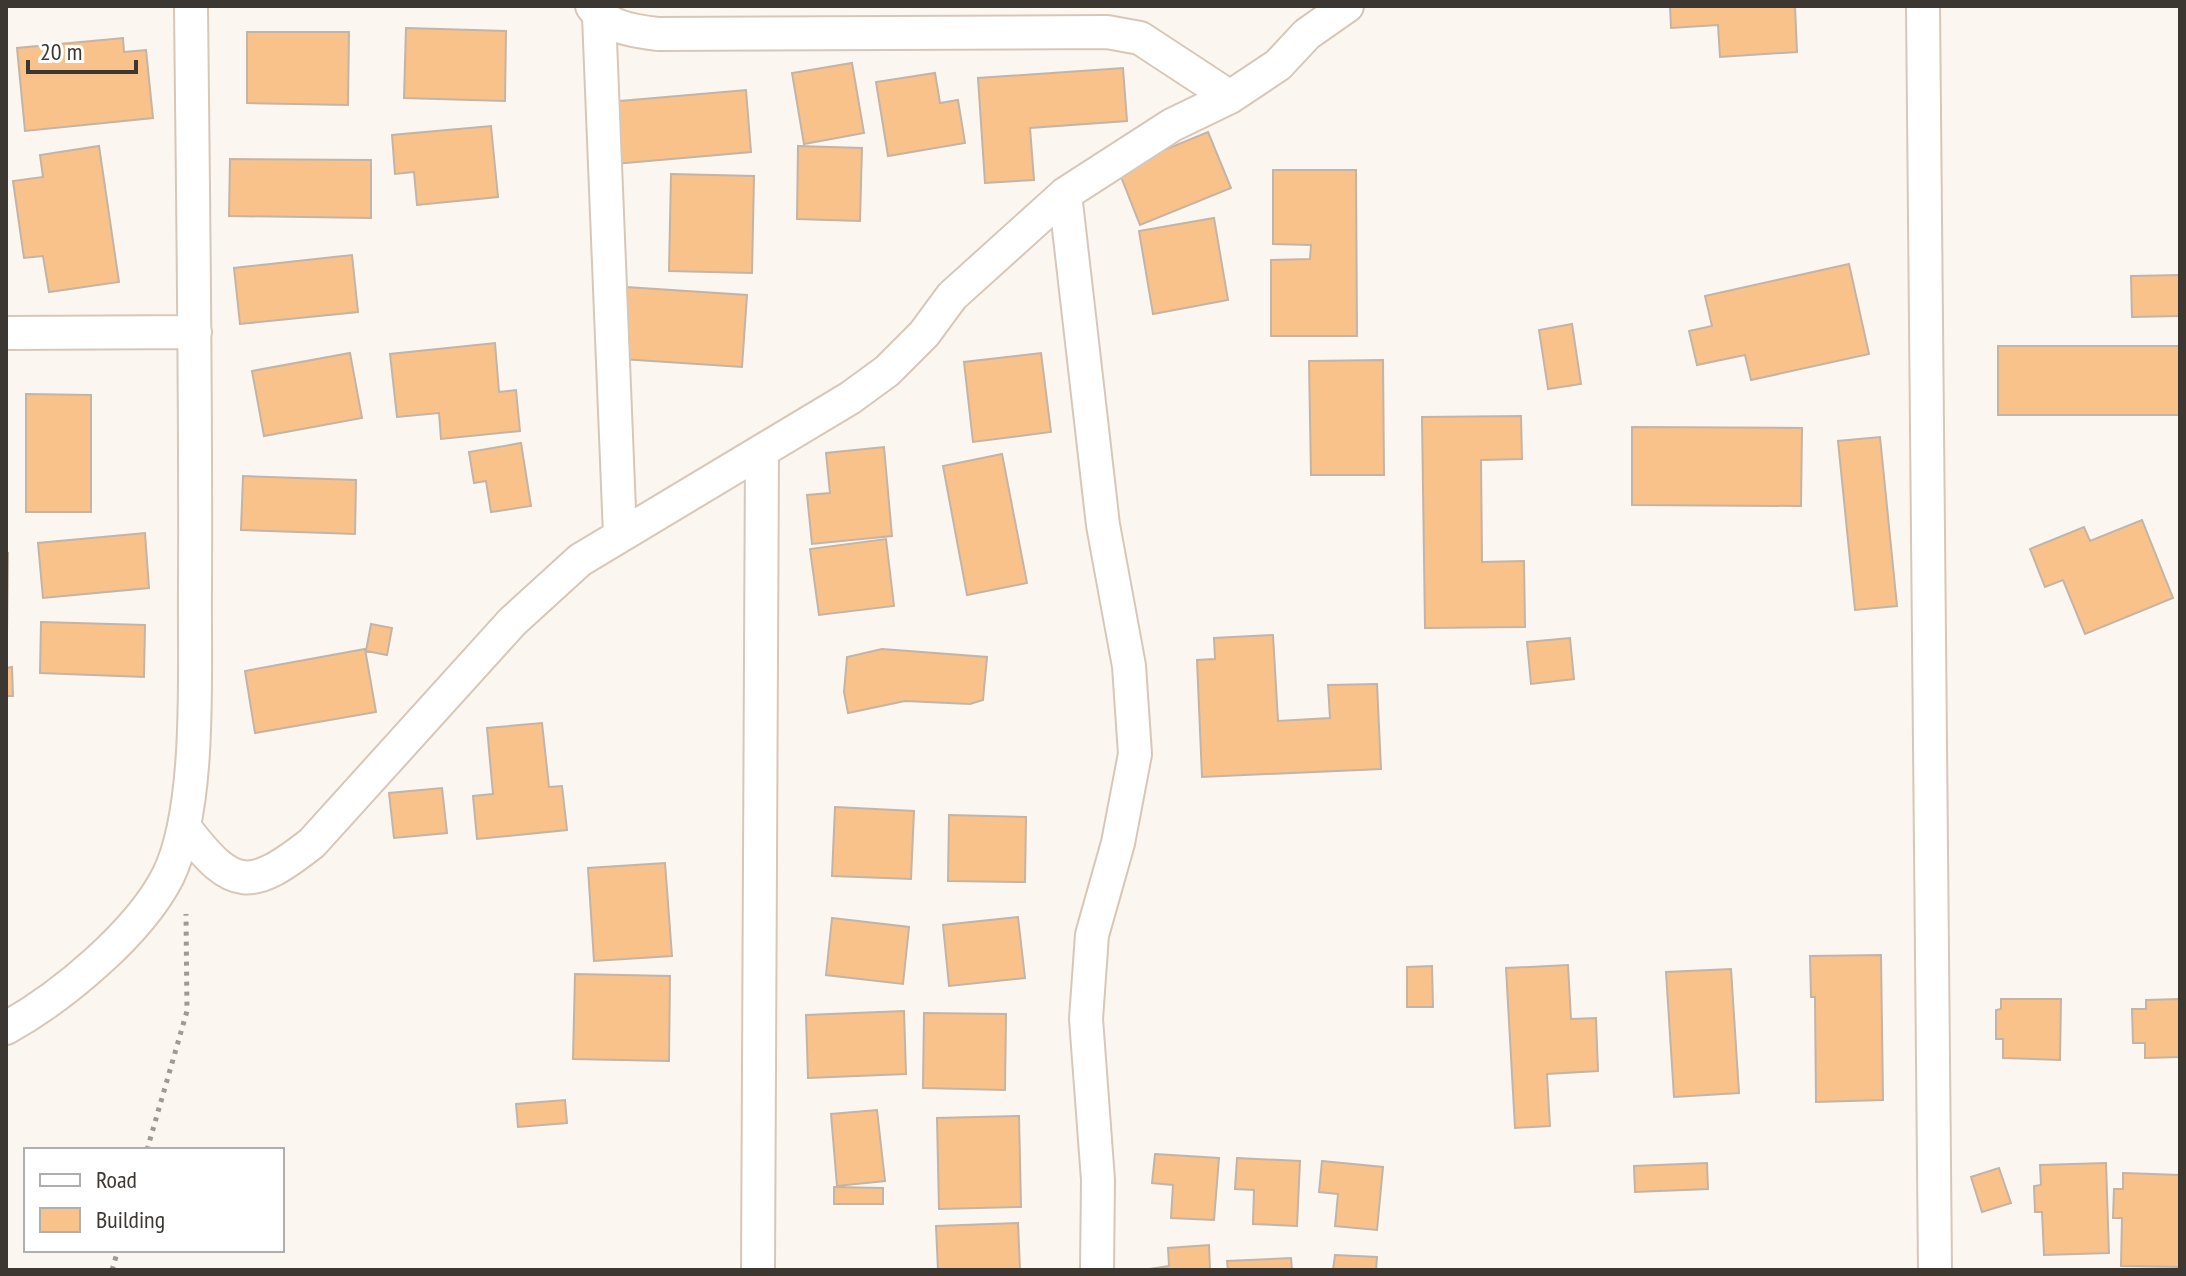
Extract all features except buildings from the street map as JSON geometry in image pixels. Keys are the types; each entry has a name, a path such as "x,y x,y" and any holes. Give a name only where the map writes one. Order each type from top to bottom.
{"street":[{"path":"6,1028 105,955 141,918 168,876 186,829 194,699 195,332 191,6"},
{"path":"186,829 211,862 230,876 258,878 287,863 312,843 512,622 580,560 762,453 887,371 924,334 952,296 1065,194 1172,125 1230,97 1278,65 1307,34 1347,6"},
{"path":"1923,6 1935,1270"},
{"path":"596,11 626,29 658,34 1107,32 1140,38 1230,97"},
{"path":"596,11 620,535"},
{"path":"1065,194 1103,525 1129,666 1135,754 1118,843 1092,935 1086,1019 1098,1180 1097,1270"},
{"path":"6,333 195,332"},
{"path":"758,1270 762,453"}],"path":[{"path":"148,1148 187,1011 186,905"}]}
